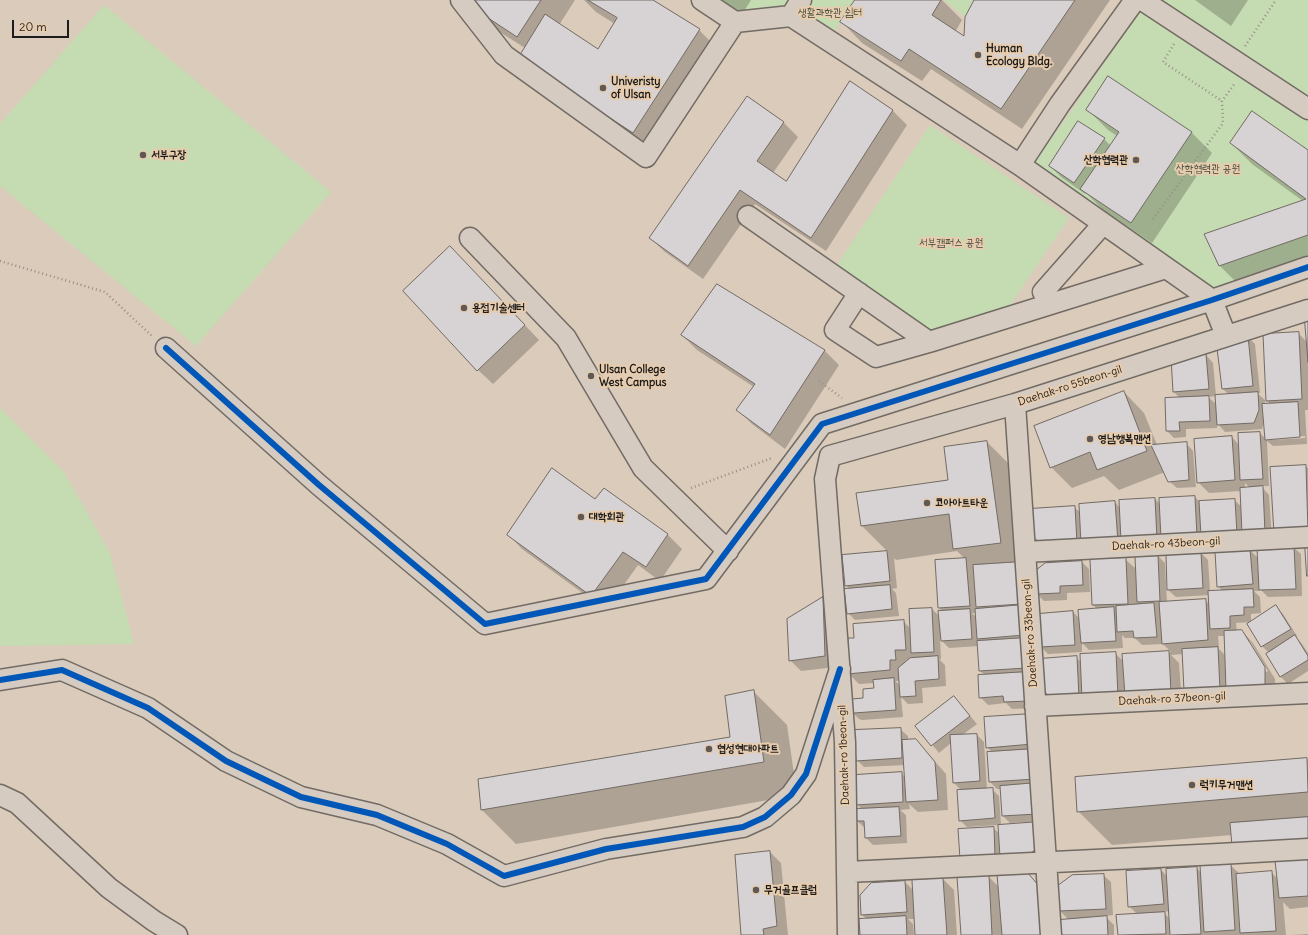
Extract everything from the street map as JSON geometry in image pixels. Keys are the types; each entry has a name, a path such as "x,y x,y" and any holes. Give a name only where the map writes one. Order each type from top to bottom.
{"street":[{"path":"461,0 504,55 646,157 735,22 796,8 1212,300 1226,336"},
{"path":"702,0 735,22"},
{"path":"1020,165 1060,104 1134,0"},
{"path":"1142,0 1308,109"},
{"path":"748,216 929,342"},
{"path":"1050,304 1043,292 1103,224"},
{"path":"470,238 566,338 643,468 728,551"},
{"path":"166,348 319,485 485,624 706,579 822,424 1212,300 1308,267"},
{"path":"858,293 834,330 876,357 929,342 1166,268"},
{"name":"Daehak-ro 55beon-gil","path":"830,456 1015,404 1308,310"},
{"name":"Daehak-ro 33beon-gil","path":"1015,404 1051,935"},
{"name":"Daehak-ro 1beon-gil","path":"830,456 825,479 845,742 848,935"},
{"name":"Daehak-ro 43beon-gil","path":"1025,552 1308,537"},
{"path":"0,680 62,670 148,708 226,761 300,797 376,816 446,844 504,876 606,849 743,827 765,817 791,795 806,774 840,669"},
{"name":"Daehak-ro 37beon-gil","path":"1035,706 1308,693"},
{"path":"0,795 17,802 109,888 154,921 177,935"},
{"path":"847,872 1308,849"}],"path":[{"path":"1243,48 1276,0"},
{"path":"1153,219 1223,124 1222,101 1163,62"},
{"path":"0,261 105,292 166,348"},
{"path":"671,495 778,456"}],"green space":[{"path":"713,0 795,0 788,11 738,16"},
{"name":"생활과학관 쉼터","path":"811,0 855,0 834,32 803,12"},
{"path":"944,0 974,0 965,17"},
{"path":"1156,0 1308,0 1308,98"},
{"name":"서부구장","path":"104,5 331,192 196,346 0,186 0,124"},
{"name":"산학협력관 공원","path":"1140,12 1308,119 1308,258 1216,290 1034,164"},
{"name":"서부캠퍼스 공원","path":"930,125 1069,218 1001,319 929,342 831,274"},
{"path":"0,408 64,472 110,553 134,644 0,646"}],"building":[{"path":"474,0 541,0 517,37 470,6"},
{"path":"588,0 653,0 700,29 633,133 518,58 545,14 598,49 617,18"},
{"name":"Human Ecology Bldg.","path":"855,0 941,0 932,15 964,36 965,17 974,0 1075,0 1001,109 909,49 901,61 840,22"},
{"name":"산학협력관","path":"1108,76 1192,132 1131,223 1080,189 1119,132 1086,110"},
{"path":"850,81 893,110 811,238 740,190 688,266 649,238 747,96 784,122 757,161 786,181"},
{"path":"1252,111 1308,150 1308,235 1219,266 1204,234 1306,199 1230,143"},
{"path":"1078,121 1105,138 1074,183 1049,166"},
{"name":"용접기술센터","path":"450,246 525,325 477,371 403,291"},
{"path":"717,284 825,350 770,435 736,410 755,384 681,335"},
{"path":"1305,321 1308,321 1308,362"},
{"path":"1299,332 1302,399 1266,401 1263,334"},
{"path":"1248,336 1253,386 1222,389 1217,348"},
{"path":"1206,354 1209,389 1173,392 1171,358"},
{"name":"영남행복맨션","path":"1124,391 1147,451 1097,470 1090,452 1050,468 1034,426"},
{"path":"1258,392 1259,410 1254,423 1217,425 1215,395"},
{"path":"1209,396 1210,421 1179,422 1180,431 1166,431 1165,398"},
{"path":"1298,402 1300,437 1265,440 1262,404"},
{"path":"1260,432 1263,479 1240,480 1238,433"},
{"path":"1232,436 1235,480 1197,483 1194,439"},
{"name":"코아아트타운","path":"987,441 1001,543 953,549 949,514 861,526 856,493 948,480 944,447"},
{"path":"1187,442 1189,480 1168,482 1151,445"},
{"path":"1306,465 1308,532 1274,534 1270,467"},
{"name":"대학회관","path":"552,468 595,499 604,488 668,534 646,567 623,552 591,596 507,535"},
{"path":"1263,486 1265,533 1242,534 1240,488"},
{"path":"1195,496 1197,537 1161,539 1159,498"},
{"path":"1155,498 1157,539 1121,541 1119,500"},
{"path":"1235,499 1237,534 1201,536 1199,501"},
{"path":"1115,501 1118,542 1081,544 1079,504"},
{"path":"1075,506 1077,543 1043,545 1030,535 1029,509"},
{"path":"1305,544 1308,544 1308,576 1307,576"},
{"path":"1294,546 1296,589 1259,590 1257,548"},
{"path":"1250,549 1253,584 1217,587 1215,551"},
{"path":"887,551 890,581 845,586 842,555"},
{"path":"1201,552 1203,588 1167,590 1166,554"},
{"path":"1158,555 1160,601 1137,602 1135,556"},
{"path":"966,558 970,606 938,608 935,560"},
{"path":"1126,558 1128,604 1092,605 1090,559"},
{"path":"1082,561 1083,585 1060,586 1060,593 1036,594 1035,571 1045,563"},
{"path":"1020,562 1022,604 976,607 973,565"},
{"path":"890,585 892,609 847,614 844,589"},
{"path":"1253,589 1254,607 1244,607 1244,615 1230,616 1230,628 1210,629 1208,591"},
{"path":"823,597 825,656 789,661 787,619"},
{"path":"1206,599 1208,640 1162,644 1159,602"},
{"path":"1154,603 1157,637 1134,638 1133,631 1117,632 1116,606"},
{"path":"1022,605 1024,635 977,639 975,609"},
{"path":"1276,605 1291,629 1261,647 1247,624"},
{"path":"1114,607 1116,641 1081,643 1078,610"},
{"path":"932,608 934,652 911,653 909,609"},
{"path":"970,609 972,639 941,641 938,611"},
{"path":"1073,611 1075,645 1040,647 1038,614"},
{"path":"904,620 906,650 895,650 896,660 890,660 890,670 847,674 846,650 848,650 848,638 854,638 853,624"},
{"path":"1242,630 1265,667 1265,689 1226,690 1224,631"},
{"path":"1295,635 1308,656 1308,660 1280,677 1266,654"},
{"path":"1024,638 1026,668 979,671 977,641"},
{"path":"1218,647 1220,689 1184,691 1182,649"},
{"path":"1169,651 1171,693 1125,696 1122,654"},
{"path":"1116,652 1118,696 1082,698 1080,654"},
{"path":"938,656 939,679 915,681 916,696 900,697 898,668 910,658"},
{"path":"1077,656 1079,698 1054,700 1041,689 1039,659"},
{"path":"1026,672 1028,701 1004,702 1003,696 979,698 978,675"},
{"path":"894,678 896,710 851,712 849,701 852,699 863,698 863,689 874,688 873,680"},
{"name":"협성현대아파트","path":"754,690 764,762 481,810 478,779 730,737 725,696"},
{"path":"954,696 970,716 931,746 915,726"},
{"path":"1031,714 1033,744 986,748 984,717"},
{"path":"901,728 902,758 856,761 854,730"},
{"path":"977,734 980,781 953,783 950,735"},
{"path":"916,739 935,762 938,800 906,802 902,740"},
{"path":"1033,749 1035,779 989,782 987,752"},
{"name":"럭키무거맨션","path":"1307,758 1308,792 1077,812 1075,777"},
{"path":"902,772 903,802 856,805 855,775"},
{"path":"1036,783 1037,814 1002,816 1000,786"},
{"path":"993,788 995,818 959,821 957,790"},
{"path":"899,807 901,836 865,838 864,821 856,821 855,809"},
{"path":"1308,817 1308,840 1232,846 1230,823"},
{"path":"1039,822 1040,845 1029,855 1000,857 998,825"},
{"path":"994,827 995,857 960,859 958,829"},
{"name":"무거골프클럽","path":"770,851 777,926 763,929 764,935 741,935 735,855"},
{"path":"1308,858 1308,896 1279,898 1275,860"},
{"path":"1231,864 1235,930 1204,932 1200,865"},
{"path":"1197,867 1201,934 1170,935 1166,869"},
{"path":"1161,869 1164,904 1128,907 1126,871"},
{"path":"1272,871 1276,931 1240,933 1236,874"},
{"path":"1027,872 1039,886 1042,935 1002,935 997,874"},
{"path":"1104,874 1106,909 1059,911 1057,886 1072,875"},
{"path":"989,875 992,935 961,935 957,877"},
{"path":"943,878 947,935 915,935 912,880"},
{"path":"905,881 907,912 861,915 860,895 871,883"},
{"path":"1165,912 1166,934 1118,935 1116,915"},
{"path":"906,916 907,935 860,935 859,919"},
{"path":"1107,916 1108,935 1060,935 1059,920"}],"cycle path":[{"path":"166,348 319,485 485,624 706,579 822,424 1212,300 1308,267"},
{"path":"0,680 62,670 148,708 226,761 301,797 377,815 447,844 504,876 606,849 743,827 765,817 791,795 806,774 840,669"}],"place":[{"name":"Human Ecology Bldg.","path":"978,55"},
{"name":"Univeristy of Ulsan","path":"603,88"},
{"name":"서부구장","path":"143,155"},
{"name":"산학협력관","path":"1136,160"},
{"name":"용접기술센터","path":"464,308"},
{"name":"Ulsan College West Campus","path":"591,376"},
{"name":"영남행복맨션","path":"1090,439"},
{"name":"코아아트타운","path":"927,503"},
{"name":"대학회관","path":"581,517"},
{"name":"협성현대아파트","path":"709,749"},
{"name":"럭키무거맨션","path":"1192,785"},
{"name":"무거골프클럽","path":"756,890"}]}
